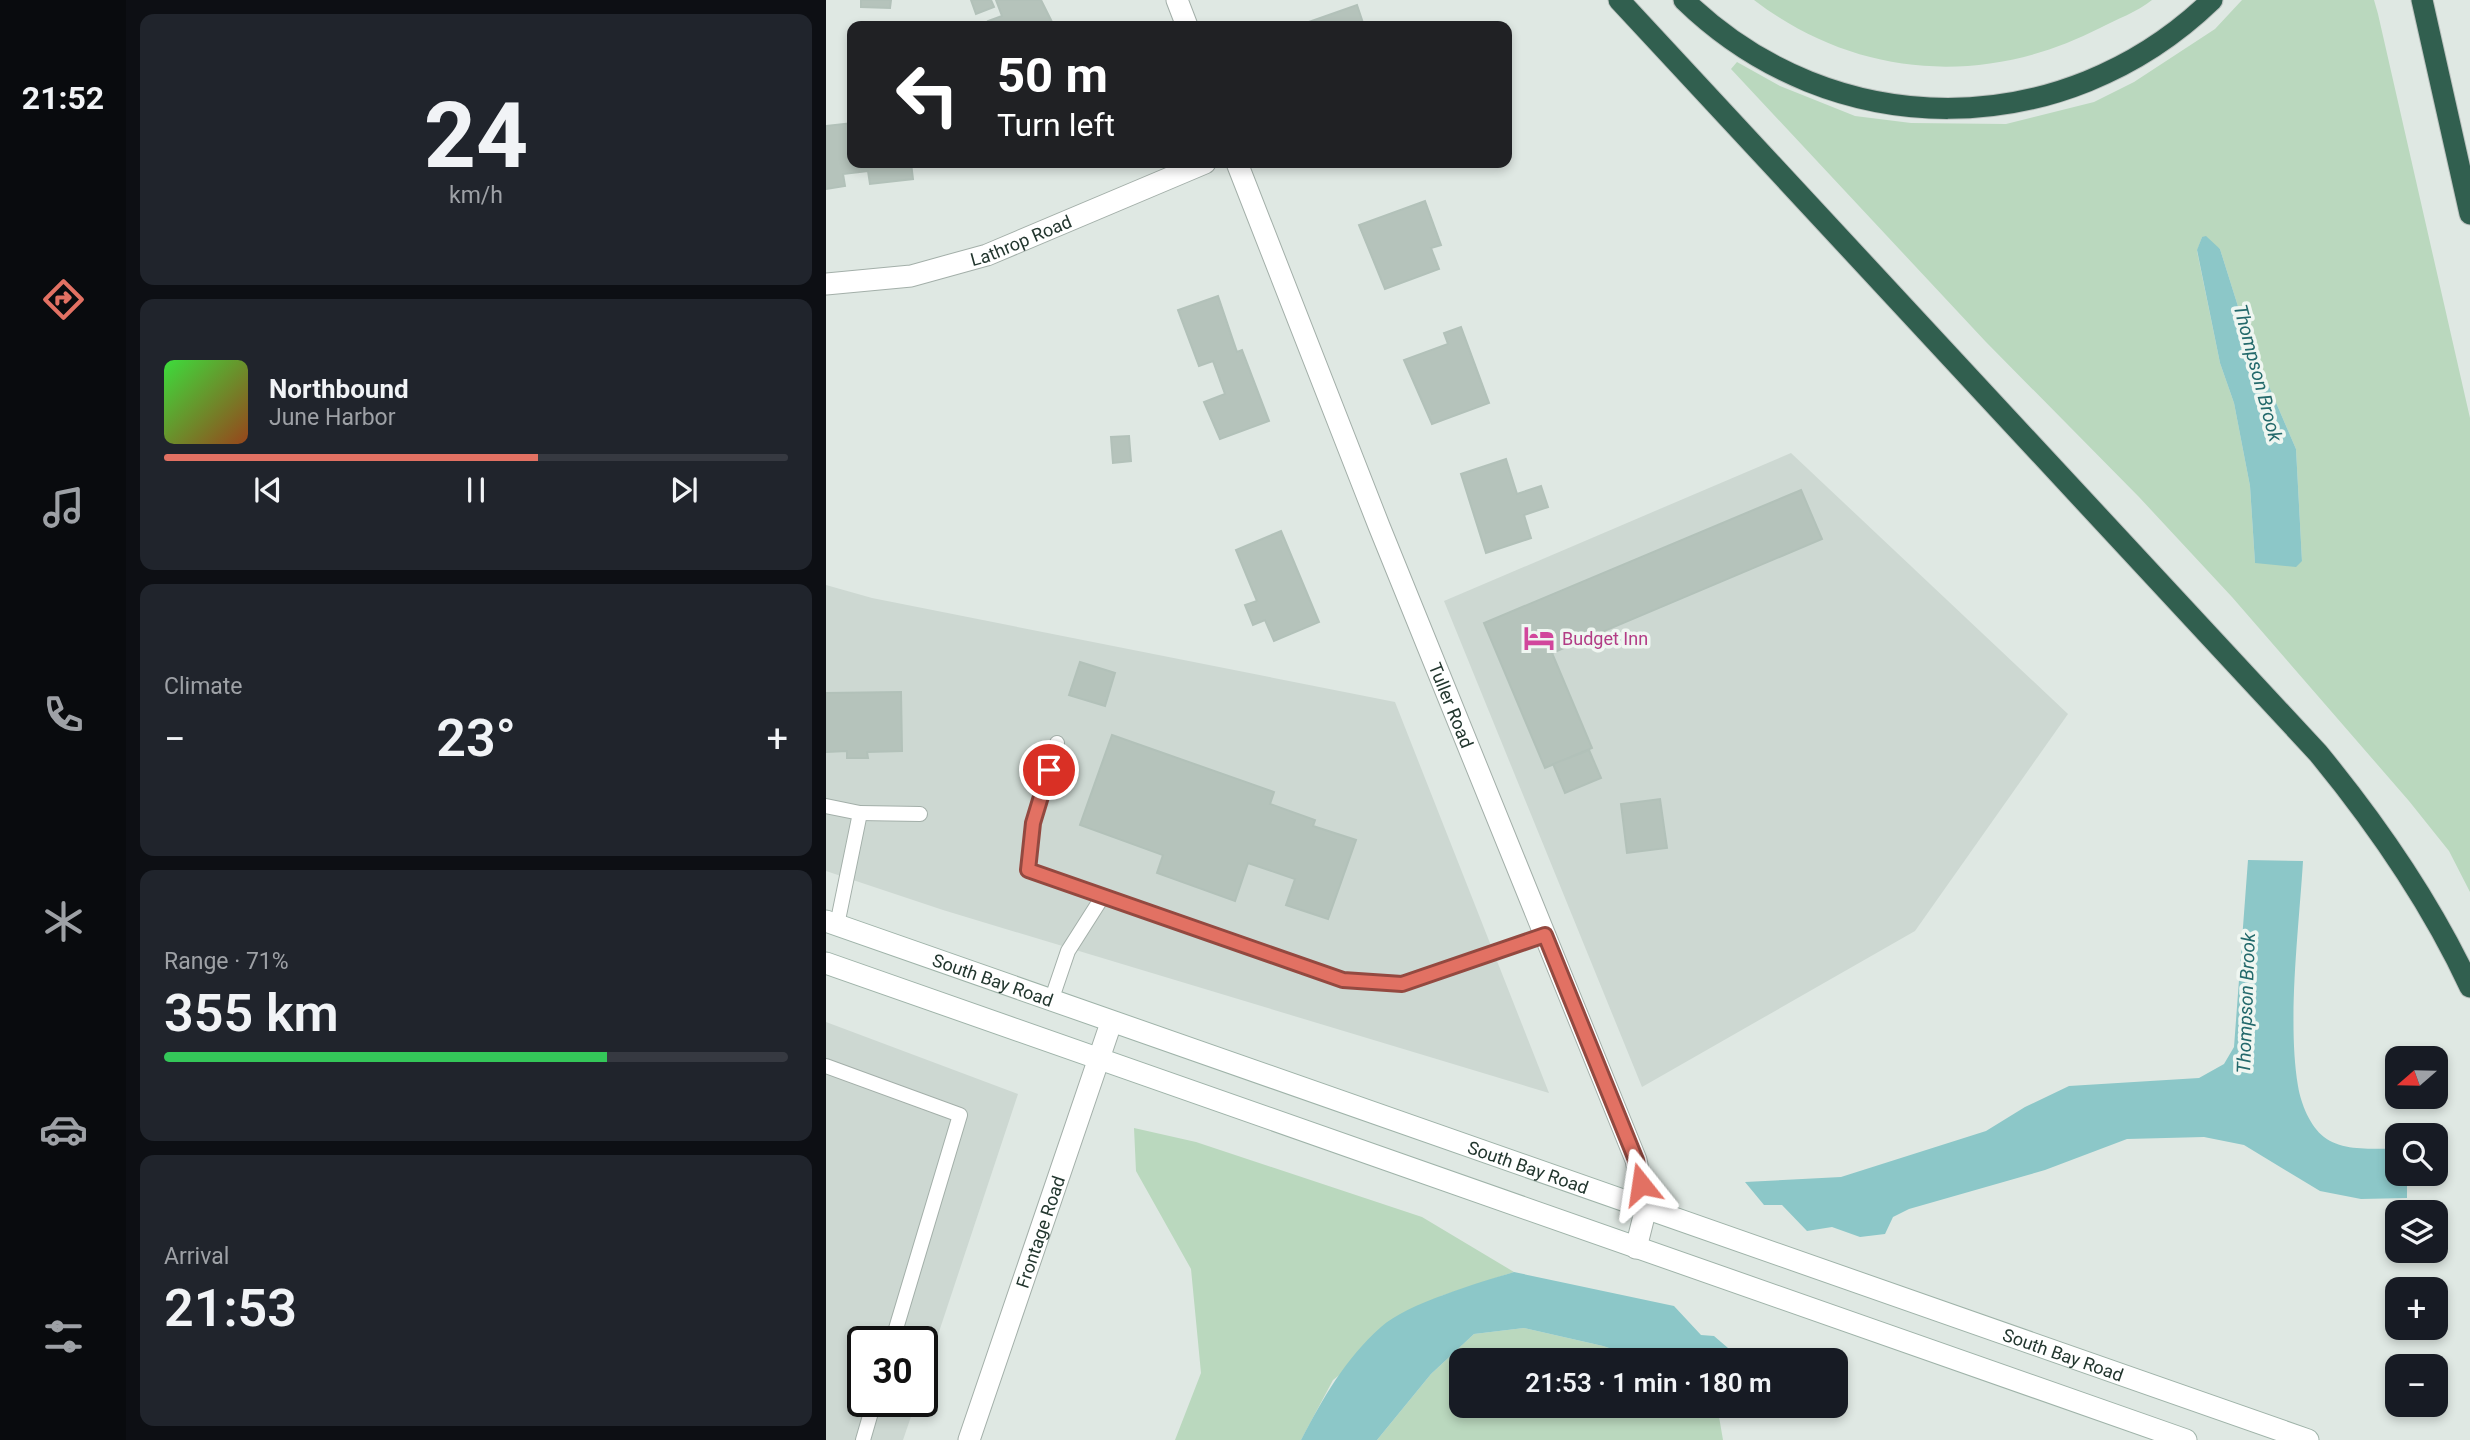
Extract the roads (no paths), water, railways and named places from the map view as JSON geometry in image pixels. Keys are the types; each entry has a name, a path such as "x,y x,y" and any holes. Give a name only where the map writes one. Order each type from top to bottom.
{"highway":[{"path":"1619,0 2318,753 2366,811 2402,862 2432,911 2470,987"},
{"path":"1684,0 1714,29 1750,54 1803,80 1857,98 1946,110 2036,98 2119,68 2157,47 2212,0"},
{"path":"2422,0 2470,214"}],"street":[{"path":"1177,0 1185,21"},
{"name":"Lathrop Road","path":"826,284 911,276 987,255 1193,168"},
{"name":"Tuller Road","path":"1239,168 1384,539 1636,1160 1646,1208 1636,1248"},
{"name":"South Bay Road","path":"831,923 2308,1440"},
{"path":"826,964 2186,1440"},
{"name":"Frontage Road","path":"969,1440 1111,1023"}],"lane":[{"path":"1057,743 1033,823 1028,870 1343,980 1402,984 1545,935"},
{"path":"826,806 860,813 920,814"},
{"path":"831,923 860,813"},
{"path":"1051,1001 1068,951 1103,896"},
{"path":"826,1066 960,1115 897,1326"},
{"path":"863,1440 870,1417"}],"water":[{"name":"Thompson Brook","path":"2206,236 2220,249 2247,335 2296,449 2302,561 2296,567 2255,563 2250,486 2234,403 2220,363 2197,250 2202,237"},
{"name":"Thompson Brook","path":"2248,860 2303,861 2294,1003 2295,1060 2301,1100 2314,1127 2332,1142 2359,1148 2385,1149 2385,1186 2407,1186 2407,1198 2361,1199 2320,1191 2244,1145 2204,1137 2127,1139 2045,1170 1909,1209 1893,1217 1885,1234 1860,1237 1832,1227 1807,1231 1782,1205 1764,1205 1745,1182 1841,1177 1986,1131 2025,1107 2069,1086 2199,1078 2224,1064 2234,1047"},
{"path":"1514,1272 1674,1306 1701,1335 1714,1336 1728,1348 1609,1348 1524,1328 1474,1334 1459,1348 1449,1348 1449,1357 1431,1374 1377,1440 1301,1440 1336,1380 1368,1339 1393,1318 1425,1302"}],"place":[{"name":"Budget Inn","path":"1539,638"}]}
